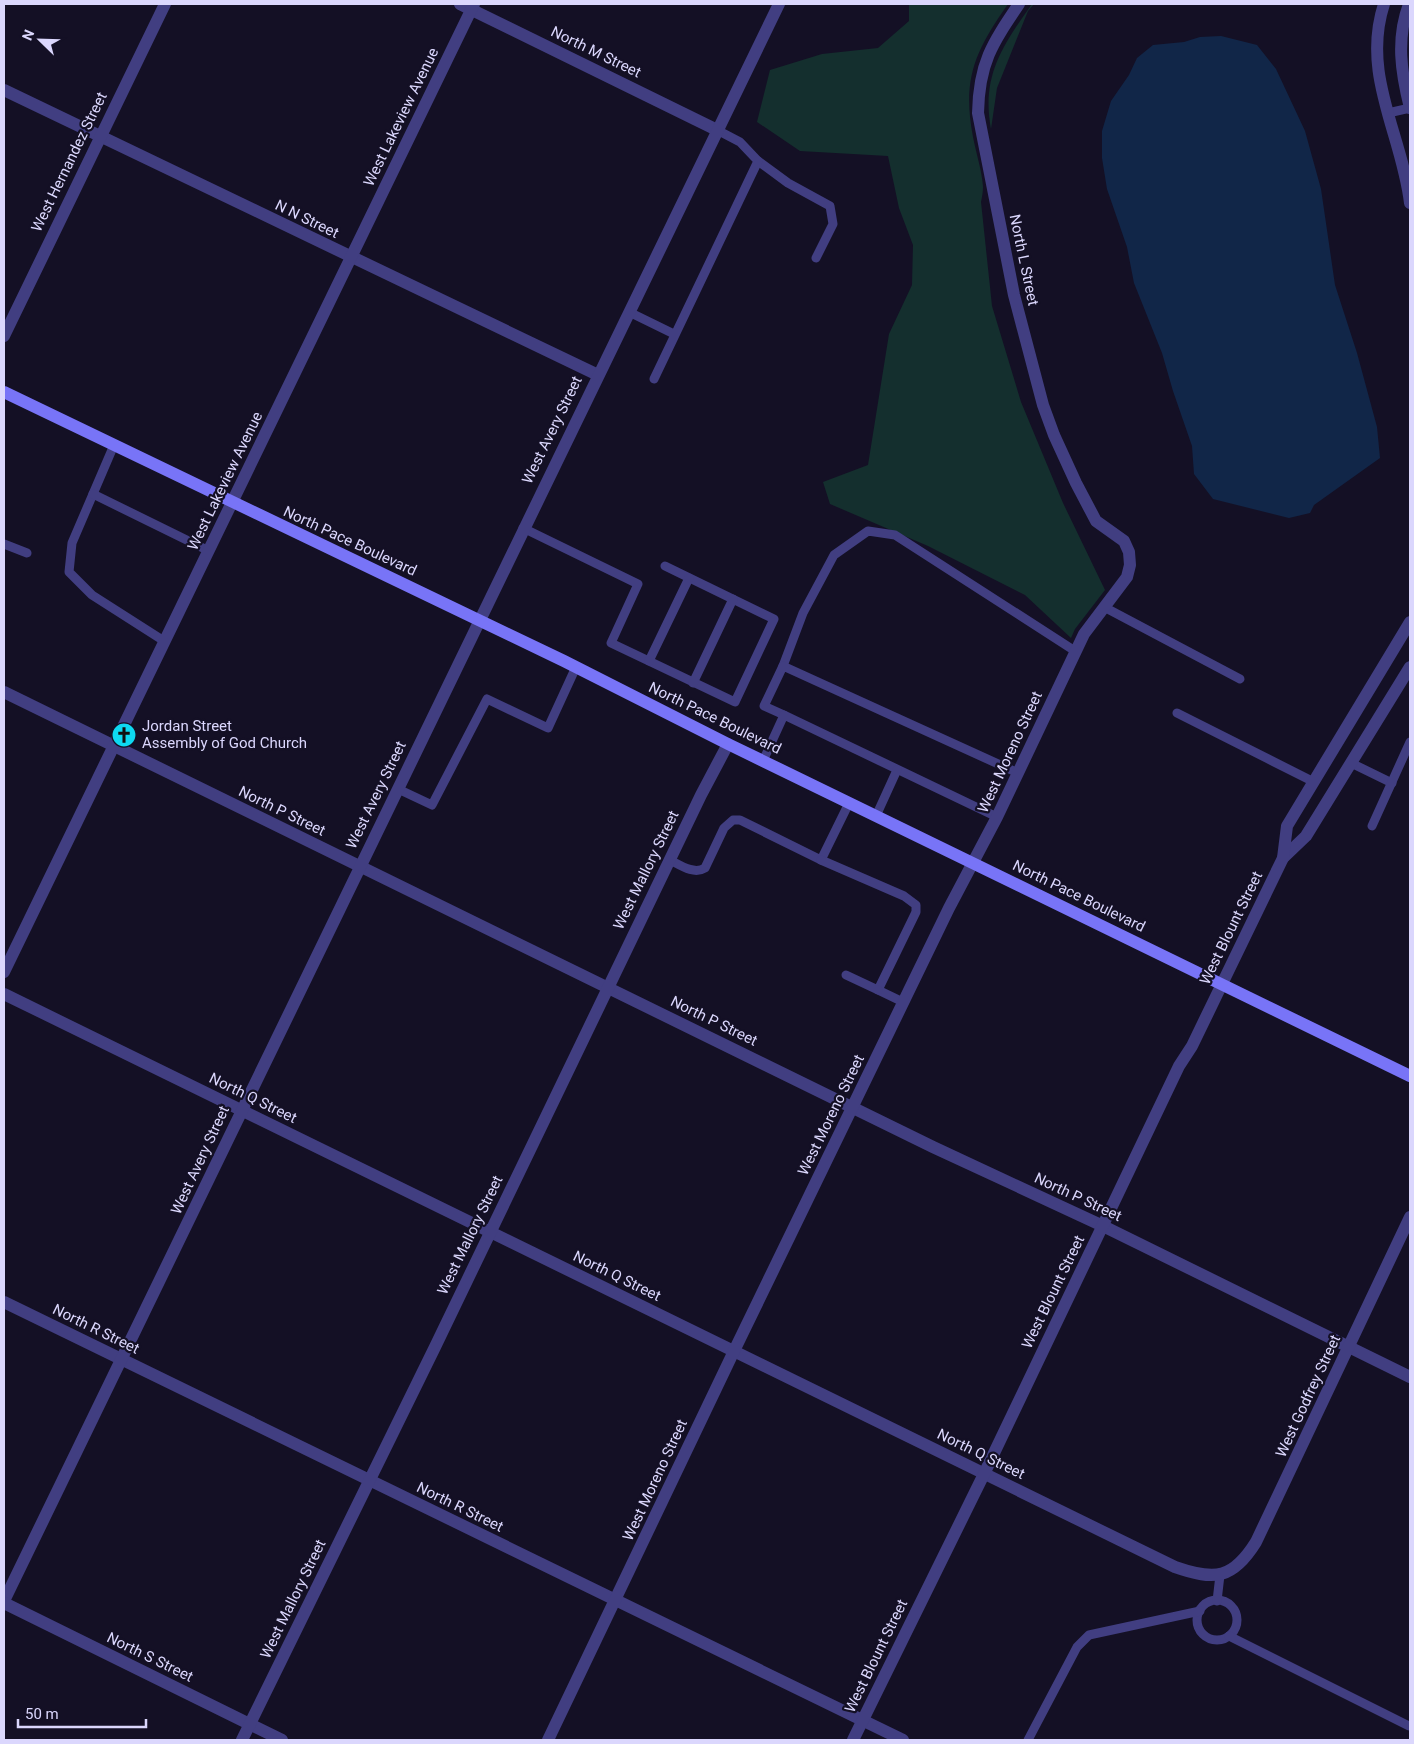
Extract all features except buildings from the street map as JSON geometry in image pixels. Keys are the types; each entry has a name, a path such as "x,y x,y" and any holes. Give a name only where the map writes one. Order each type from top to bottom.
{"main road":[{"name":"North Pace Boulevard","path":"4,392 576,667 728,744 1410,1076"}],"street":[{"name":"West Hernandez Street","path":"4,336 165,4"},
{"name":"West Avery Street","path":"4,1602 241,1110 480,621 523,528 779,4"},
{"name":"North L Street","path":"1020,4 998,35 984,65 979,90 978,113 1014,295 1043,405 1054,435 1096,521"},
{"path":"1384,4 1376,38 1376,59 1408,188 1410,203"},
{"path":"1409,4 1401,29 1401,60 1410,108"},
{"name":"North M Street","path":"468,6 717,130"},
{"name":"West Lakeview Avenue","path":"4,972 351,258 468,6"},
{"name":"N N Street","path":"4,90 598,375"},
{"name":"West Moreno Street","path":"548,1740 903,1002 997,817 1084,634 1124,582 1130,565 1129,552 1124,541 1096,521"},
{"name":"West Blount Street","path":"853,1740 984,1474 1179,1066 1192,1046 1283,858 1287,826 1406,638 1410,622"},
{"name":"West Blount Street","path":"1283,858 1306,836 1410,668"},
{"name":"North P Street","path":"4,692 1410,1377"},
{"name":"West Mallory Street","path":"242,1740 728,744"},
{"name":"North Q Street","path":"4,994 1175,1567 1207,1576 1220,1575"},
{"name":"West Godfrey Street","path":"1220,1575 1228,1573 1239,1565 1256,1542 1410,1218"},
{"name":"North R Street","path":"4,1302 902,1740"},
{"name":"North S Street","path":"4,1602 282,1740"}],"lane":[{"path":"1388,113 1410,108"},
{"path":"717,130 740,142 758,161 788,183 830,206 833,224 816,258"},
{"path":"654,379 758,161"},
{"path":"629,312 674,334"},
{"path":"114,445 72,543 69,572 92,595 164,642"},
{"path":"93,494 209,551"},
{"path":"523,528 638,584 611,643 735,702 774,619 665,566"},
{"path":"997,817 764,706 783,666 803,613 834,555 868,531 895,535 1076,651"},
{"path":"4,544 27,553"},
{"path":"649,661 689,578"},
{"path":"693,682 733,599"},
{"path":"1104,607 1240,679"},
{"path":"783,666 1018,773"},
{"path":"398,788 432,805 487,699 548,728 576,667"},
{"path":"1177,713 1314,782"},
{"path":"763,761 784,716"},
{"path":"1372,826 1410,742"},
{"path":"1351,764 1392,783"},
{"path":"876,816 898,770"},
{"path":"821,860 849,803"},
{"path":"670,860 693,871 700,871 705,868 724,828 733,820 740,820 821,860 904,896 916,905 916,912 878,990"},
{"path":"846,975 903,1002"},
{"path":"1217,1601 1220,1575"},
{"path":"1217,1601 1228,1604 1236,1614 1236,1626 1229,1636 1217,1640 1205,1636 1198,1624 1200,1611 1204,1606 1217,1601"},
{"path":"1028,1740 1077,1646 1089,1636 1200,1611"},
{"path":"1229,1636 1409,1726"}],"green space":[{"path":"909,4 1008,4 987,36 974,66 969,98 970,117 983,189 981,202 992,306 1021,402 1063,503 1105,590 1075,629 1071,638 1025,595 928,546 830,504 823,482 868,465 889,334 912,285 913,245 899,208 888,156 800,151 757,122 770,70 822,54 878,48 909,21"},
{"path":"1032,4 1034,4 1028,11 997,88 991,129 989,93 992,77 997,62 1012,33"}],"water":[{"path":"1221,36 1257,45 1276,69 1305,131 1321,189 1335,285 1357,353 1377,427 1380,458 1314,505 1310,513 1289,518 1213,499 1194,474 1192,446 1162,353 1134,283 1127,247 1107,189 1102,158 1102,131 1111,101 1129,75 1137,58 1153,45 1184,42 1200,37"}],"place":[{"name":"Jordan Street Assembly of God Church","path":"124,735"}]}
